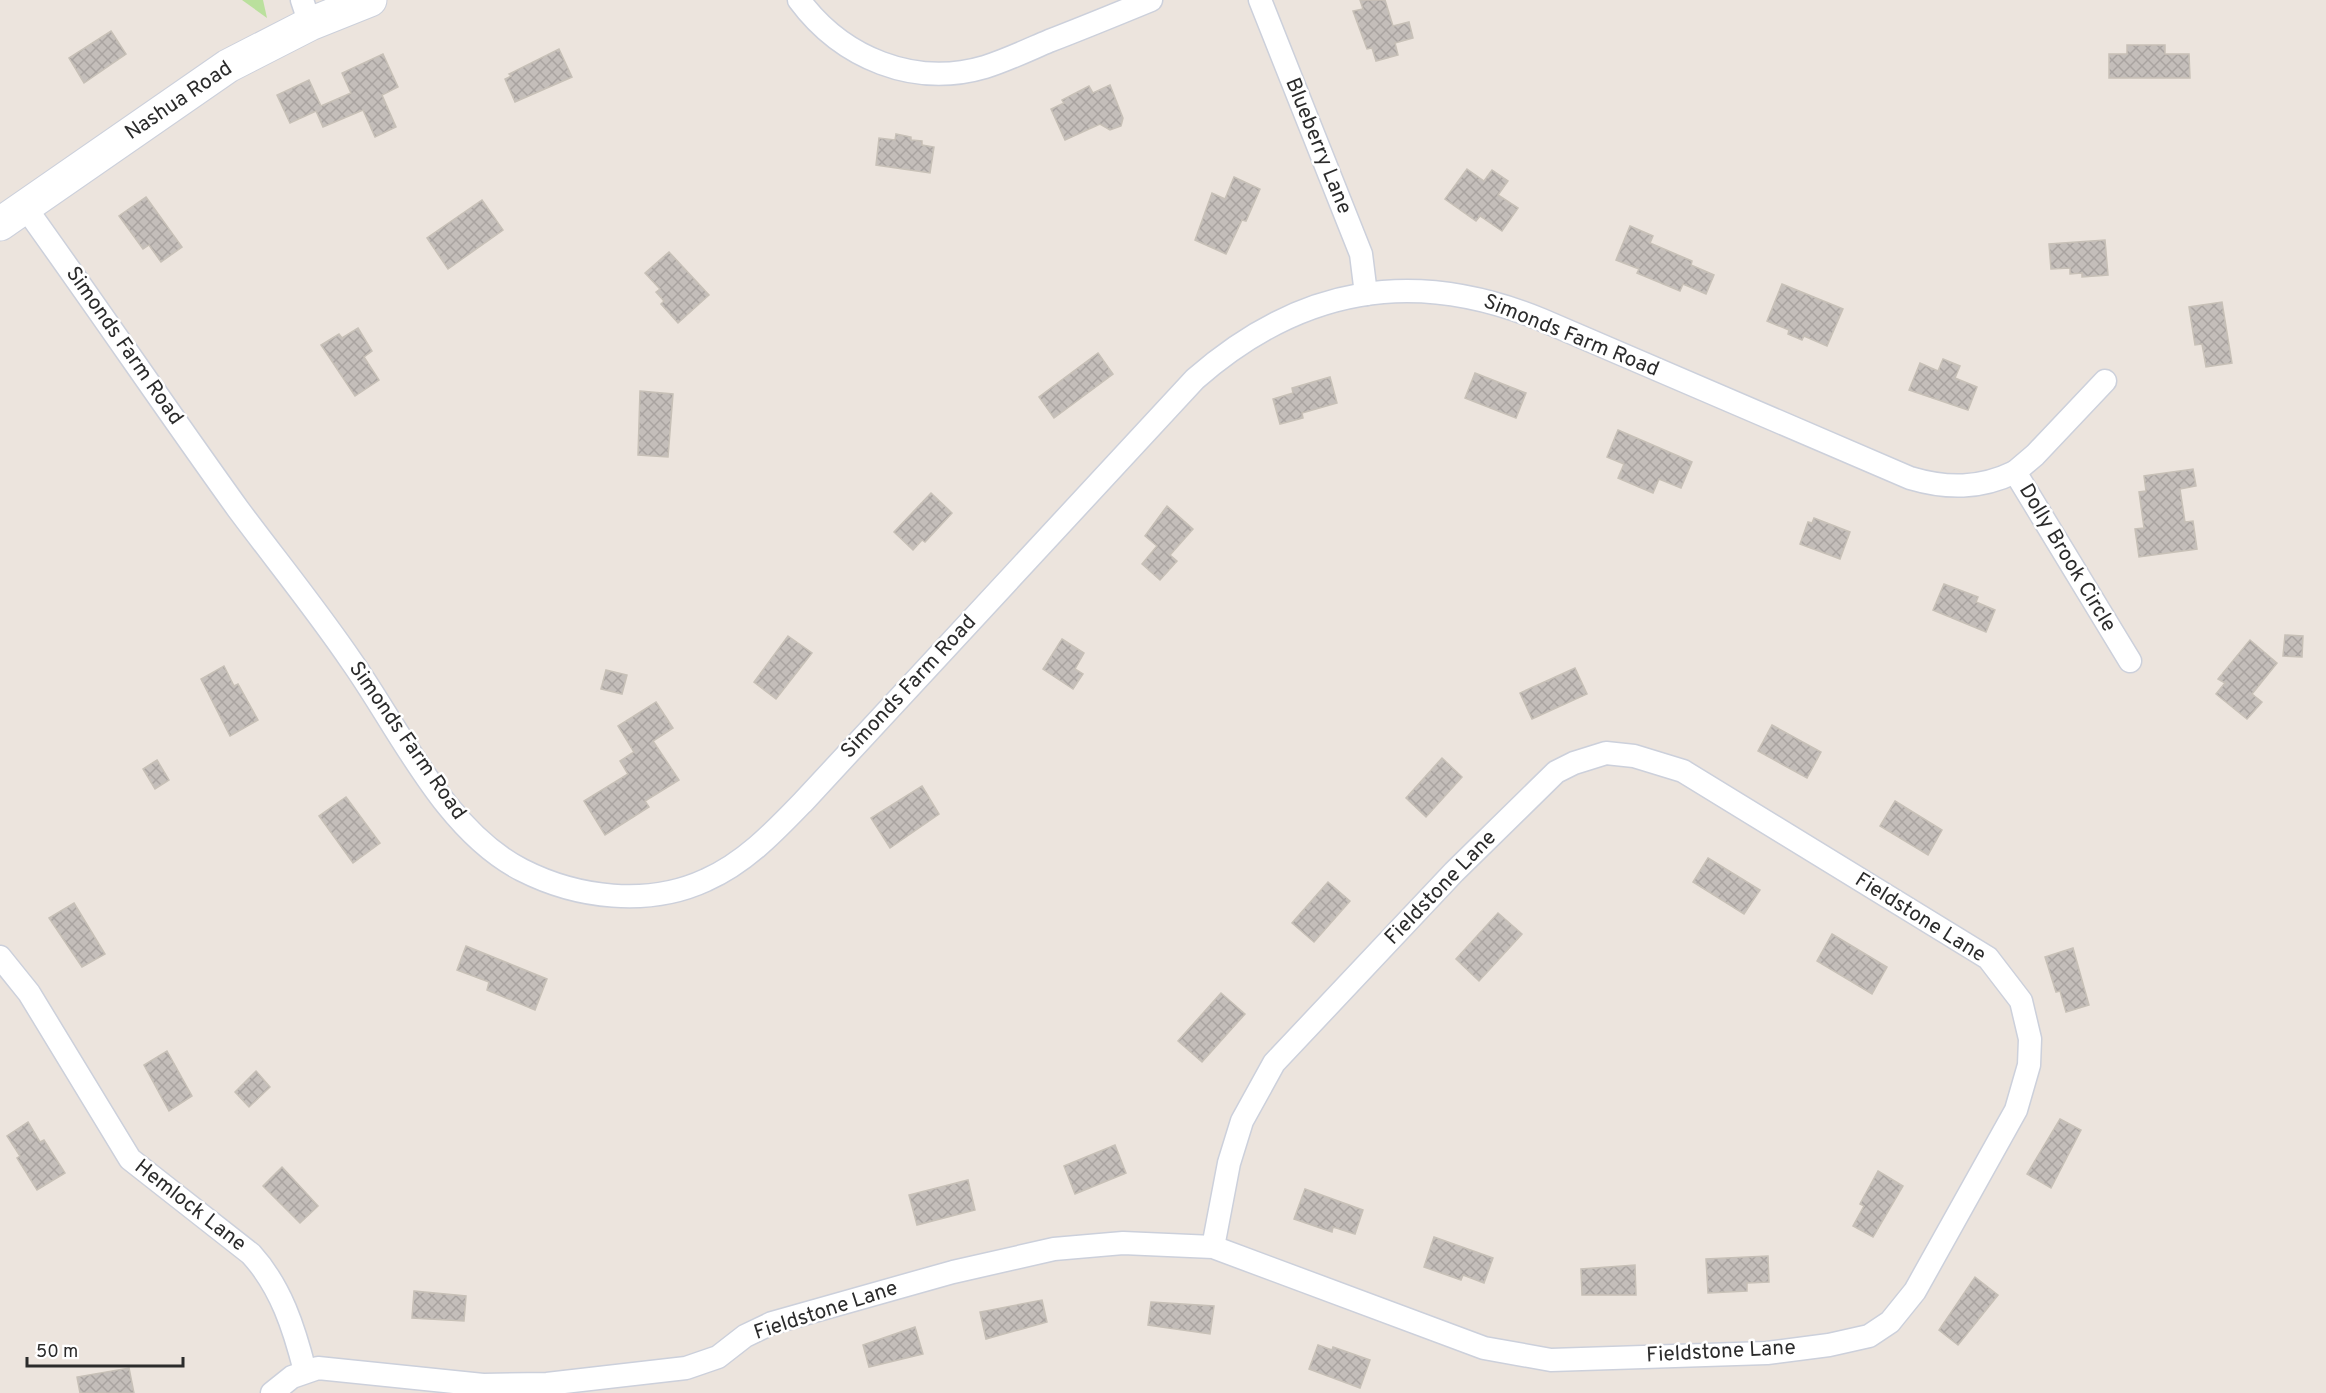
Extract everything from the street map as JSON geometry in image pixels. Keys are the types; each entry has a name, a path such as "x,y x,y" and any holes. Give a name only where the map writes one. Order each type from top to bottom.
{"main road":[{"name":"Nashua Road","path":"12,216 306,12 370,0"}],"street":[{"path":"799,0 831,36 858,53 904,70 937,73 985,67 1151,0"},
{"name":"Blueberry Lane","path":"1260,0 1361,254 1366,294"},
{"name":"Simonds Farm Road","path":"12,216 239,509 352,661 432,785 452,810 486,846 519,869 557,886 615,896 654,894 691,886 728,868 759,846 804,801 1195,379 1221,356 1284,318 1316,306 1366,294 1434,292 1503,305 1927,483 1960,487 1975,485 2015,472"},
{"name":"Dolly Brook Circle","path":"2105,381 2015,472 2130,661"},
{"name":"Fieldstone Lane","path":"272,1393 292,1377 318,1368 483,1385 547,1384 686,1368 718,1357 745,1336 772,1323 953,1272 1043,1251 1123,1243 1213,1247 1484,1348 1551,1360 1767,1353 1829,1345 1869,1336 1890,1322 1915,1291 2016,1110 2029,1065 2030,1039 2020,1001 1988,958 1683,771 1634,756 1606,753 1574,763 1556,772 1454,872 1274,1063 1242,1121 1229,1163 1213,1247"},
{"name":"Hemlock Lane","path":"0,957 17,974 130,1159 251,1254 264,1269 283,1301 305,1371"}],"green space":[{"path":"242,0 263,0 267,18"}],"building":[{"path":"1360,0 1385,0 1393,26 1409,22 1413,38 1395,43 1398,55 1376,61 1372,48 1367,49 1353,11 1363,9"},
{"path":"111,31 126,54 84,83 69,58"},
{"path":"2127,45 2165,45 2165,54 2189,54 2190,78 2109,78 2109,54 2127,54"},
{"path":"559,49 572,77 515,102 505,79 511,76 509,74"},
{"path":"383,54 398,87 382,95 396,127 375,137 363,110 323,127 316,111 290,123 277,95 309,80 321,106 351,93 342,73"},
{"path":"1110,85 1123,118 1121,126 1110,130 1100,124 1065,140 1051,109 1064,103 1062,100 1089,86 1093,93"},
{"path":"896,134 911,137 911,140 922,141 922,145 934,147 930,173 876,165 879,138 895,140"},
{"path":"1467,169 1484,181 1492,170 1508,181 1498,195 1518,208 1502,231 1480,216 1476,221 1445,199"},
{"path":"1234,177 1260,189 1246,221 1242,220 1226,254 1195,240 1212,193 1225,199"},
{"path":"146,197 182,247 161,262 149,245 143,249 119,216"},
{"path":"482,200 503,230 448,269 427,238"},
{"path":"1630,226 1653,236 1650,243 1692,261 1691,265 1714,275 1706,294 1683,284 1680,291 1637,273 1639,269 1616,260"},
{"path":"2105,240 2108,275 2082,277 2082,273 2070,274 2070,268 2051,269 2049,244"},
{"path":"669,252 709,295 678,323 661,304 664,301 656,292 660,289 645,273"},
{"path":"1782,284 1843,309 1827,346 1804,336 1802,340 1788,334 1789,330 1767,321"},
{"path":"2222,302 2232,363 2206,367 2202,344 2195,345 2189,307"},
{"path":"358,328 372,351 364,357 379,380 355,396 321,345 339,334 342,338"},
{"path":"1098,353 1113,374 1054,418 1039,397"},
{"path":"1943,359 1960,366 1955,378 1977,387 1968,410 1909,390 1920,363 1938,371"},
{"path":"1475,373 1526,393 1516,418 1465,398"},
{"path":"1330,377 1337,403 1302,413 1303,418 1280,424 1273,399 1293,393 1292,388"},
{"path":"640,391 673,394 668,457 638,455"},
{"path":"1618,430 1692,462 1681,488 1659,479 1653,493 1618,478 1624,464 1607,457"},
{"path":"2193,469 2196,486 2180,489 2185,522 2193,521 2197,549 2139,557 2135,529 2144,528 2139,492 2146,491 2144,476"},
{"path":"931,493 952,513 925,542 922,540 913,550 894,532"},
{"path":"1167,506 1193,529 1170,555 1177,561 1160,580 1142,564 1157,546 1145,536"},
{"path":"1814,518 1850,532 1840,559 1800,544 1808,522 1812,523"},
{"path":"1944,584 1978,597 1976,602 1995,610 1986,632 1933,610"},
{"path":"2285,635 2303,636 2302,657 2283,656"},
{"path":"788,636 812,653 776,699 754,682"},
{"path":"1062,639 1084,653 1075,669 1083,674 1073,689 1043,669"},
{"path":"2250,640 2277,663 2252,694 2262,702 2247,719 2216,694 2225,683 2218,679"},
{"path":"224,666 234,686 238,684 258,720 230,736 201,679"},
{"path":"1575,668 1587,694 1532,719 1520,693"},
{"path":"606,670 627,675 622,694 601,689"},
{"path":"656,702 673,728 653,741 679,780 645,801 649,807 605,835 584,801 628,774 620,761 634,752 618,726"},
{"path":"1772,725 1821,752 1807,778 1758,751"},
{"path":"1442,758 1462,777 1426,817 1406,798"},
{"path":"157,760 169,780 155,789 143,769"},
{"path":"922,786 939,814 890,848 871,818"},
{"path":"346,797 380,843 353,863 319,816"},
{"path":"1895,801 1942,830 1928,855 1880,826"},
{"path":"1708,858 1760,890 1744,914 1693,882"},
{"path":"1328,882 1350,901 1314,942 1292,923"},
{"path":"74,903 105,954 82,967 49,918"},
{"path":"1498,913 1522,934 1479,981 1456,959"},
{"path":"1832,934 1887,967 1872,994 1817,961"},
{"path":"466,946 547,979 535,1010 487,990 489,982 457,970"},
{"path":"2073,948 2089,1005 2066,1012 2060,991 2056,992 2045,957"},
{"path":"1221,993 1245,1014 1202,1062 1178,1041"},
{"path":"167,1051 192,1096 169,1111 144,1065"},
{"path":"256,1071 270,1087 249,1107 235,1092"},
{"path":"2060,1119 2081,1130 2051,1188 2027,1174"},
{"path":"28,1122 40,1142 44,1140 65,1173 37,1190 17,1158 20,1156 7,1136"},
{"path":"1115,1145 1126,1173 1075,1194 1064,1166"},
{"path":"282,1167 318,1206 300,1223 263,1186"},
{"path":"1878,1171 1903,1186 1873,1237 1853,1226 1864,1206 1860,1204"},
{"path":"968,1180 975,1210 917,1225 909,1195"},
{"path":"1305,1189 1363,1210 1355,1234 1333,1227 1332,1232 1294,1219"},
{"path":"1434,1237 1493,1258 1484,1283 1463,1275 1461,1280 1424,1267"},
{"path":"1768,1256 1769,1282 1747,1283 1747,1291 1708,1293 1706,1259"},
{"path":"1635,1265 1636,1295 1582,1295 1581,1269"},
{"path":"1975,1277 1998,1295 1958,1345 1939,1330"},
{"path":"414,1291 466,1296 464,1321 412,1318"},
{"path":"1042,1300 1047,1322 986,1339 980,1312"},
{"path":"1151,1302 1214,1306 1210,1334 1148,1325"},
{"path":"915,1327 923,1354 869,1367 863,1345"},
{"path":"1318,1345 1332,1350 1333,1347 1370,1360 1360,1388 1309,1369"},
{"path":"129,1368 134,1393 80,1393 77,1377"}]}
